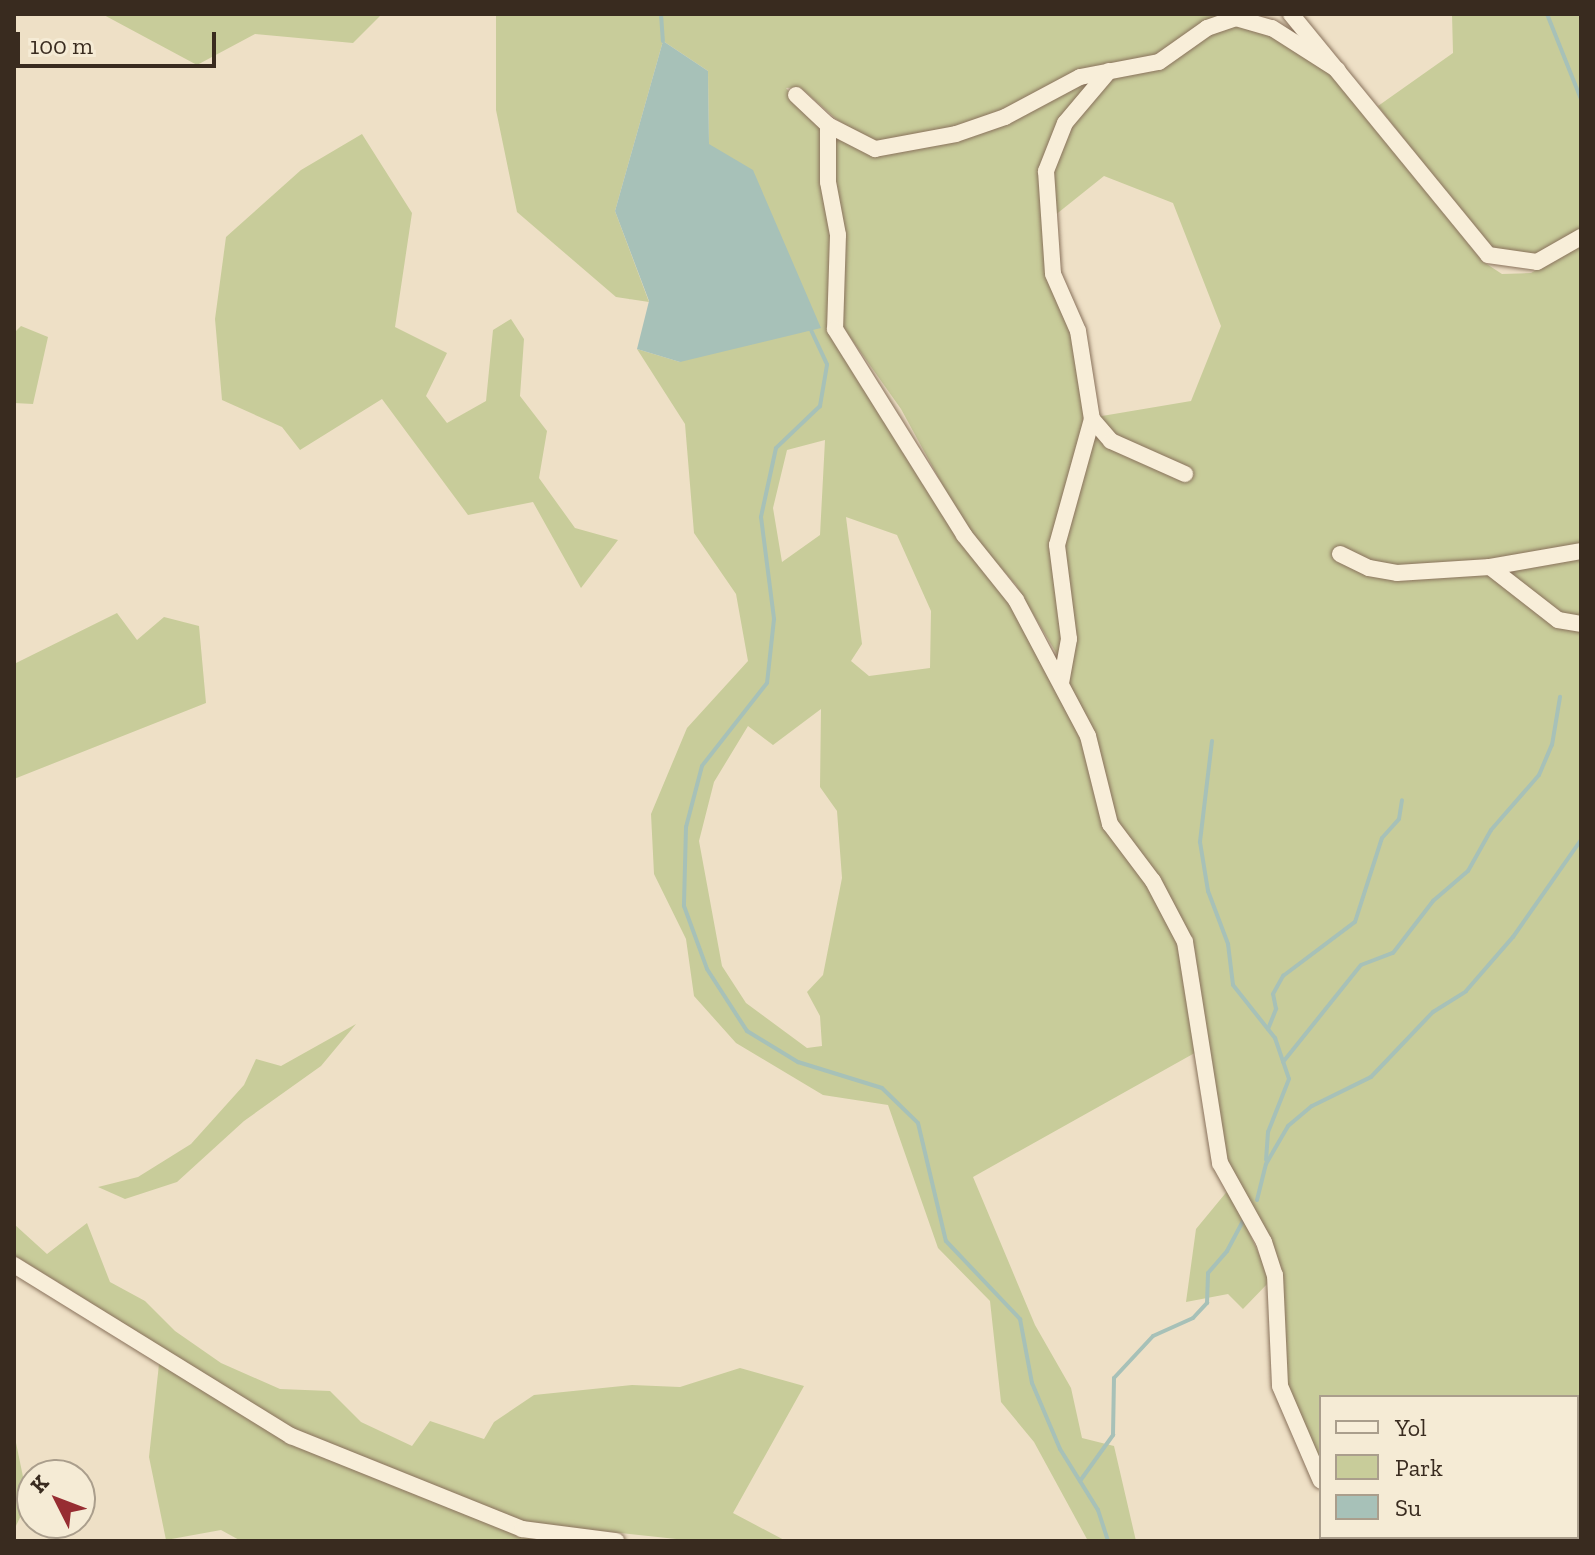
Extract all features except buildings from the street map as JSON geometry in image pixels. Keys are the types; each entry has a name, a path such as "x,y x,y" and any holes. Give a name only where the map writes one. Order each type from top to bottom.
{"street":[{"path":"1291,14 1488,255 1537,262 1581,237"},
{"path":"796,95 828,125 875,149 956,134 1047,99 1080,77 1159,62 1207,28 1236,18 1272,28 1338,70"},
{"path":"1061,683 1069,639 1057,545 1092,419 1078,331 1053,274 1046,171 1065,123 1109,71"},
{"path":"828,125 828,182 838,235 835,329 964,535 1016,600 1088,736 1110,824 1153,881 1185,942 1220,1163 1264,1242 1275,1275 1280,1386 1319,1476"},
{"path":"1092,419 1111,441 1185,474"},
{"path":"1340,554 1369,568 1397,573 1490,567 1581,551"},
{"path":"1490,567 1558,620 1581,624"},
{"path":"14,1265 291,1436 522,1529 616,1541"}],"green space":[{"path":"102,14 382,14 353,43 255,34 197,65"},
{"path":"496,14 1225,14 1157,56 1023,101 958,130 875,144 836,119 800,87 786,88 823,127 833,236 832,331 1013,602 1084,738 1107,828 1150,886 1180,943 1200,1050 973,1177 1035,1325 1071,1388 1082,1438 1114,1446 1136,1541 1088,1541 1034,1442 1001,1402 990,1301 938,1248 888,1105 823,1095 736,1043 694,996 686,939 654,874 651,814 687,728 748,661 736,594 694,533 685,424 637,349 680,362 753,171 709,145 708,71 663,41 615,211 649,302 616,297 517,212 496,110","holes":["825,440 820,535 782,562 773,508 787,450","846,517 897,535 931,611 930,668 869,676 851,661 862,644","821,709 820,787 837,811 842,878 823,975 807,992 820,1016 822,1046 807,1048 746,1003 722,966 699,841 714,782 748,726 773,745"]},
{"path":"1452,14 1581,14 1581,230 1537,254 1490,248 1378,106 1453,53"},
{"path":"1237,23 1270,32 1335,72 1482,261 1502,274 1531,273 1581,244 1581,547 1490,563 1369,573 1488,572 1581,629 1581,1541 1356,1539 1579,1539 1579,1395 1319,1395 1319,1463 1286,1385 1282,1272 1225,1160 1191,940 1116,822 1069,687 1075,640 1062,545 1094,427 1114,437 1096,417 1191,401 1221,326 1173,203 1104,176 1049,220 1050,171 1068,127 1111,75"},
{"path":"1101,76 1040,171 1046,273 1075,336 1087,418 1050,544 1062,638 1058,656 1016,585 966,528 901,409 840,323 832,131 873,153 916,146"},
{"path":"362,134 412,213 395,327 447,353 426,396 447,423 486,401 493,330 511,319 524,339 520,396 547,431 539,478 575,528 618,540 581,588 533,502 468,515 382,399 300,450 282,427 222,400 215,319 226,237 301,170"},
{"path":"21,326 48,337 33,404 14,403 14,333"},
{"path":"1581,556 1581,618 1559,615 1500,570"},
{"path":"117,613 137,640 164,617 199,626 206,703 14,779 14,664"},
{"path":"356,1024 321,1066 244,1121 177,1182 125,1199 98,1187 138,1177 191,1144 244,1085 256,1059 281,1066"},
{"path":"1229,1189 1271,1280 1243,1309 1228,1294 1186,1302 1196,1229"},
{"path":"87,1223 110,1282 145,1301 175,1331 221,1363 280,1389 330,1391 361,1422 412,1446 430,1421 484,1439 494,1422 534,1395 632,1385 680,1387 740,1368 804,1386 733,1513 786,1541 695,1541 527,1523 295,1430 14,1255 14,1224 47,1254"},
{"path":"159,1364 290,1442 575,1541 241,1541 221,1530 166,1540 149,1457"},
{"path":"14,1433 19,1459 16,1459 14,1530"}],"water":[{"path":"663,41 708,71 709,144 753,170 821,328 680,362 637,349 649,301 615,211"}],"waterway":[{"path":"661,14 663,41"},
{"path":"1547,14 1581,99"},
{"path":"811,330 827,365 820,406 776,448 761,517 774,619 767,683 702,766 686,827 684,906 707,969 747,1031 798,1062 882,1088 918,1123 946,1241 1020,1319 1032,1383 1060,1449 1098,1510 1108,1541"},
{"path":"1283,1062 1361,965 1393,953 1433,901 1468,871 1491,830 1539,775 1552,745 1560,697"},
{"path":"1212,741 1200,842 1208,891 1228,944 1233,985 1275,1038 1289,1079 1268,1132 1266,1160"},
{"path":"1268,1029 1276,1009 1273,994 1283,976 1355,922 1382,838 1399,819 1402,800"},
{"path":"1257,1200 1266,1164 1288,1126 1312,1106 1371,1077 1433,1012 1466,991 1513,937 1581,840"},
{"path":"1080,1481 1113,1435 1114,1378 1153,1336 1193,1318 1207,1303 1208,1273 1227,1251 1244,1219"}]}
